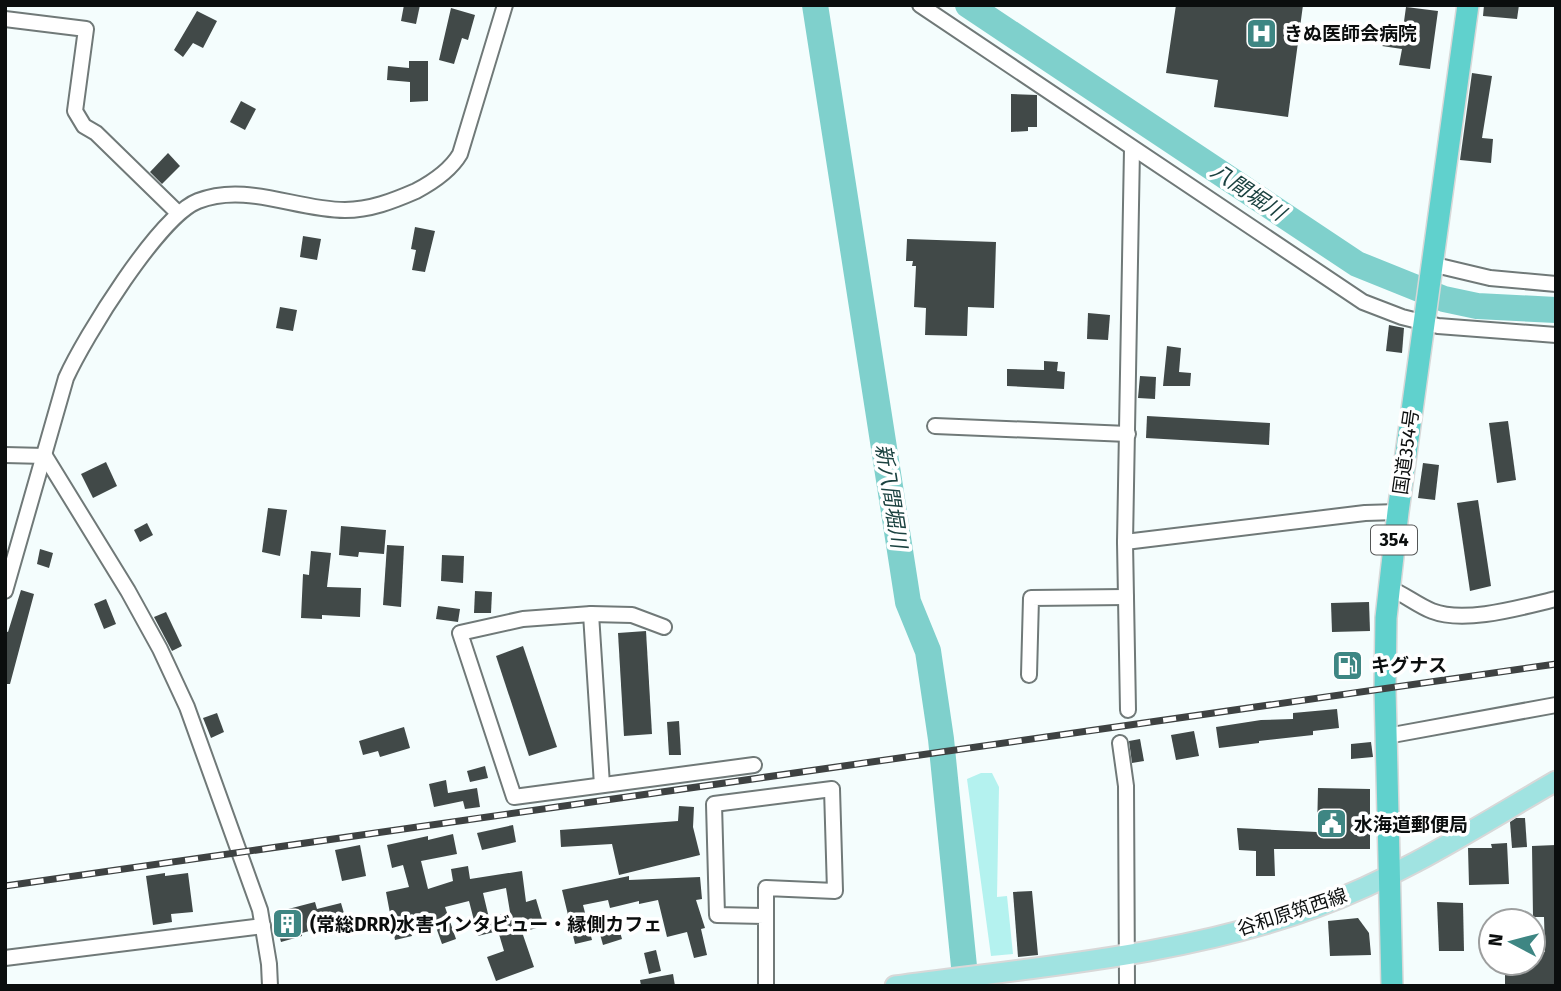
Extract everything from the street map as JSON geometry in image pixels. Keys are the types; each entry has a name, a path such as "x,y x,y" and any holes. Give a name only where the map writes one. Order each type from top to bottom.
{"highway":[{"name":"国道354号","path":"1392,986 1385,646 1389,587 1468,5"}],"main road":[{"name":"谷和原筑西線","path":"895,986 1126,954 1245,930 1317,907 1389,877 1556,781"}],"street":[{"path":"5,591 66,378 95,323 164,227 178,213 202,199 238,194 344,210 374,207 432,183 455,164 460,154 505,5"},
{"path":"920,5 1363,302 1556,335"},
{"path":"5,19 86,29 75,111 84,126 96,134 178,213"},
{"path":"1128,710 1125,542 1132,149"},
{"path":"1430,272 1556,284"},
{"path":"935,426 1128,434"},
{"path":"5,455 45,456"},
{"path":"45,456 128,591 160,649 187,707 260,910 270,986"},
{"path":"1125,542 1364,513 1398,512"},
{"path":"1389,587 1433,611 1455,616 1504,611 1556,599"},
{"path":"1029,675 1031,598 1126,597"},
{"path":"591,614 601,785"},
{"path":"664,627 632,615 591,614 523,619 460,633 514,797 754,765"},
{"path":"1387,736 1556,705"},
{"path":"1120,743 1126,786 1127,986"},
{"path":"765,916 717,915 714,804 832,789 835,891 766,888 766,986"},
{"path":"5,958 263,926"}],"shaded area":[{"path":"981,773 992,773 999,787 997,897 1007,896 1013,954 991,956 967,779"}],"building":[{"path":"404,5 420,5 416,24 401,21"},
{"path":"1176,5 1303,5 1288,117 1214,107 1218,80 1166,73"},
{"path":"1484,5 1519,5 1517,19 1483,16"},
{"path":"1406,7 1438,11 1430,69 1399,65 1402,49 1382,46 1384,33 1402,36"},
{"path":"451,8 475,15 468,40 462,38 454,64 439,60"},
{"path":"197,11 217,21 203,48 193,43 183,57 174,50"},
{"path":"409,61 428,61 428,101 410,102 410,82 387,80 388,66 409,68"},
{"path":"1472,73 1492,76 1482,138 1493,139 1491,163 1460,160"},
{"path":"1011,94 1037,95 1037,127 1028,127 1028,131 1011,132"},
{"path":"241,101 256,109 245,130 230,122"},
{"path":"168,153 180,166 162,184 150,172"},
{"path":"415,227 435,231 425,272 412,270 416,250 411,249"},
{"path":"303,236 321,239 317,260 300,257"},
{"path":"907,239 996,242 994,308 968,307 967,336 925,335 926,308 914,307 916,266 912,266 913,261 906,261"},
{"path":"280,307 297,310 293,331 276,328"},
{"path":"1088,313 1110,315 1108,340 1087,339"},
{"path":"1389,325 1404,328 1402,353 1386,351"},
{"path":"1167,346 1181,348 1179,372 1191,373 1190,386 1163,386"},
{"path":"1044,361 1058,362 1057,371 1065,372 1064,389 1007,386 1007,369 1044,370"},
{"path":"1140,376 1156,377 1155,399 1138,398"},
{"path":"1147,416 1270,423 1269,445 1146,438"},
{"path":"1508,421 1516,480 1497,483 1489,423"},
{"path":"106,462 117,486 93,498 81,474"},
{"path":"1423,463 1439,465 1435,500 1418,498"},
{"path":"1478,500 1491,586 1470,591 1457,503"},
{"path":"268,508 287,510 280,556 262,552"},
{"path":"147,523 153,535 140,542 134,530"},
{"path":"341,526 386,530 384,554 359,552 358,557 339,555"},
{"path":"387,545 404,546 401,607 383,605"},
{"path":"40,549 53,553 49,568 37,564"},
{"path":"311,551 331,553 327,587 361,588 360,617 322,615 322,619 301,618 303,574 309,575"},
{"path":"442,555 464,556 463,583 441,581"},
{"path":"21,590 34,594 10,684 5,684 5,631 8,632"},
{"path":"475,591 492,592 491,613 474,613"},
{"path":"106,599 116,624 104,629 94,604"},
{"path":"1369,602 1370,631 1332,632 1331,603"},
{"path":"438,606 460,609 458,622 436,619"},
{"path":"166,612 182,646 172,651 154,617"},
{"path":"646,631 652,734 624,736 618,633"},
{"path":"523,646 557,747 529,756 496,656"},
{"path":"1337,709 1339,728 1313,731 1313,735 1219,748 1216,727 1261,720 1293,719 1293,713"},
{"path":"217,713 224,732 211,738 203,718"},
{"path":"679,721 681,755 669,755 667,722"},
{"path":"404,727 410,748 380,757 378,751 363,755 359,741"},
{"path":"1194,731 1199,756 1176,760 1171,735"},
{"path":"1140,739 1144,761 1132,763 1129,741"},
{"path":"1371,742 1373,757 1351,759 1351,744"},
{"path":"485,766 488,778 470,782 467,771"},
{"path":"446,780 448,793 477,788 480,807 465,809 463,801 434,807 429,784"},
{"path":"1318,788 1370,789 1370,849 1274,849 1275,876 1256,876 1256,851 1239,850 1237,828 1317,832"},
{"path":"679,806 694,807 693,827 700,855 619,875 612,844 561,847 560,830 678,821"},
{"path":"1516,818 1525,818 1527,847 1512,848 1510,822"},
{"path":"513,825 516,842 482,850 477,833"},
{"path":"453,834 457,854 421,861 428,889 453,881 451,869 468,866 470,879 522,871 526,902 536,899 544,926 522,932 534,967 496,981 487,957 504,951 498,931 478,936 469,901 445,907 456,939 442,944 431,913 408,919 412,936 395,940 386,892 409,887 403,865 392,868 387,845 428,836 428,840","holes":["506,888 510,912 489,918 483,893"]},
{"path":"1507,843 1509,884 1469,885 1468,848 1492,848 1491,844"},
{"path":"360,845 366,876 342,881 335,850"},
{"path":"1556,845 1556,986 1505,986 1505,977 1547,977 1547,907 1533,907 1532,846"},
{"path":"165,873 165,876 188,873 193,912 171,914 172,922 153,925 146,876"},
{"path":"629,876 629,880 700,877 702,899 696,900 705,928 701,929 707,955 694,958 687,932 667,937 658,900 639,904 639,901 610,908 608,900 583,905 592,940 575,944 562,890"},
{"path":"1032,891 1038,955 1018,957 1013,892"},
{"path":"315,902 317,909 341,903 348,927 329,932 327,926 281,942 273,913"},
{"path":"1437,902 1463,903 1464,951 1439,951"},
{"path":"1358,918 1369,933 1371,955 1330,956 1328,921"},
{"path":"617,922 622,939 603,945 598,927"},
{"path":"656,950 661,971 649,974 644,953"},
{"path":"673,974 675,986 641,986 640,980"}],"waterway":[{"name":"新八間堀川","path":"815,5 908,602 928,651 941,739 966,986"},
{"name":"八間堀川","path":"968,5 1357,264 1444,299 1477,306 1556,310"}],"railway":[{"path":"5,886 1556,664"}],"place":[{"name":"きぬ医師会病院","path":"1261,33"},
{"name":"キグナス","path":"1348,665"},
{"name":"水海道郵便局","path":"1331,824"},
{"name":"(常総DRR)水害インタビュー・縁側カフェ","path":"287,924"}]}
